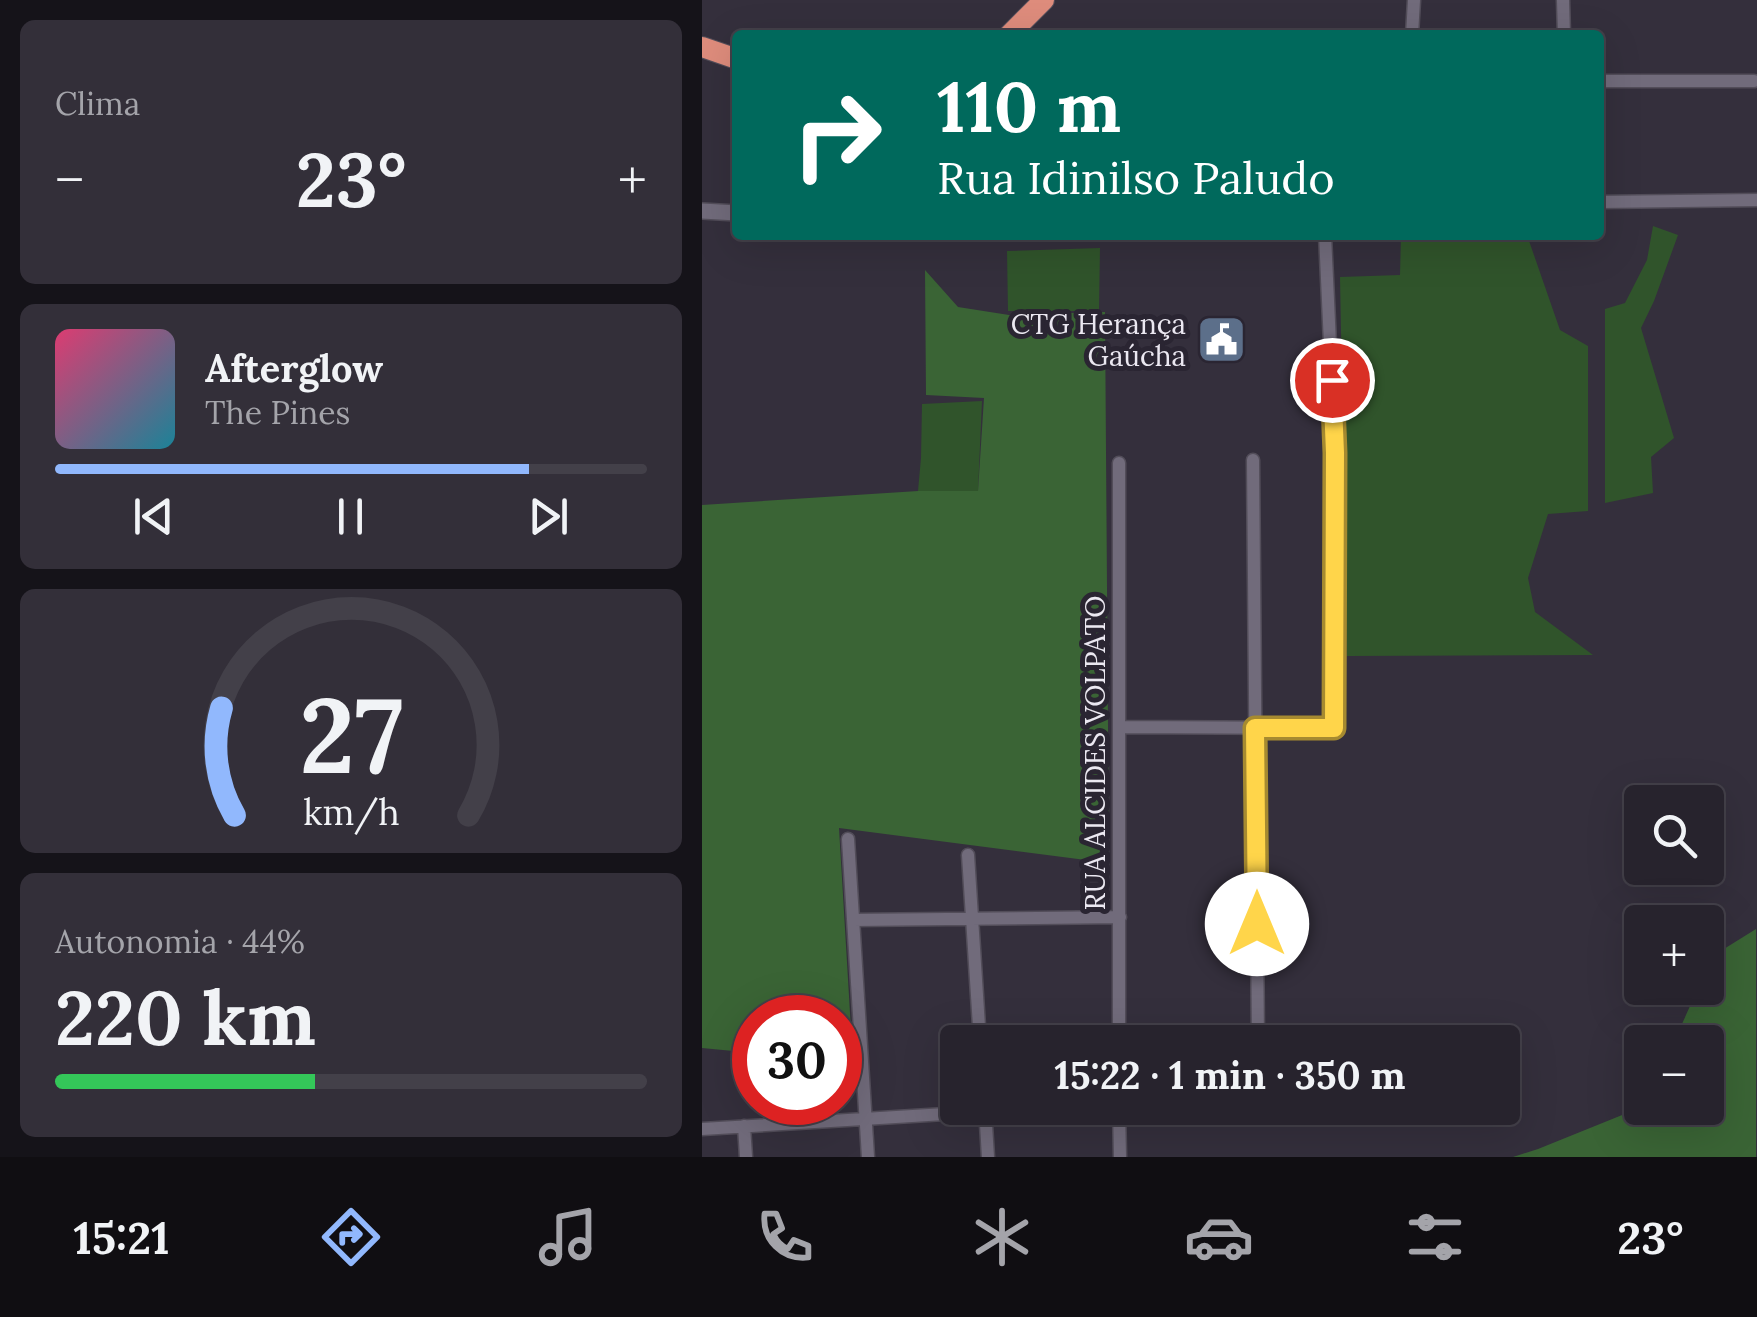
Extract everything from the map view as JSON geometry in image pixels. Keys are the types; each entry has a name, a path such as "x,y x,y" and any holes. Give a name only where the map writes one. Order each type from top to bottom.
{"highway":[{"path":"1013,30 1044,0"},
{"path":"702,48 732,57"}],"street":[{"path":"1412,30 1414,0"},
{"path":"1563,0 1564,30"},
{"path":"1604,81 1754,81"},
{"path":"1604,202 1756,200"},
{"path":"702,212 732,213"},
{"path":"1120,728 1334,728 1335,453 1326,240"},
{"path":"1253,460 1258,1025"},
{"name":"RUA ALCIDES VOLPATO","path":"1119,463 1119,1025"},
{"path":"848,838 868,1157"},
{"path":"968,856 979,1025"},
{"path":"853,920 1120,917"},
{"path":"702,1129 940,1112"},
{"path":"986,1125 988,1157"},
{"path":"1119,1125 1120,1157"},
{"path":"744,1126 746,1157"}],"green space":[{"path":"1653,226 1678,235 1641,328 1674,438 1651,457 1653,493 1605,503 1605,309 1625,303 1647,260"},
{"path":"1401,240 1529,240 1560,330 1588,346 1588,511 1548,514 1528,578 1535,612 1593,655 1347,656 1340,277 1400,275"},
{"path":"1100,248 1099,311 1008,311 1007,251"},
{"path":"925,270 958,307 1009,315 1105,312 1109,863 839,828 849,995 732,995 732,1051 702,1048 702,505 918,491 978,491 984,398 926,395"},
{"path":"982,401 978,491 918,491 922,404"},
{"path":"1756,929 1756,1157 1513,1157 1624,1114 1624,1125 1724,1125 1724,1025 1682,1025 1690,1005 1724,1005 1724,949"}],"place":[{"name":"CTG Herança Gaúcha","path":"1221,340"}],"route":[{"path":"1257,924 1255,728 1334,728 1332,380"}]}
